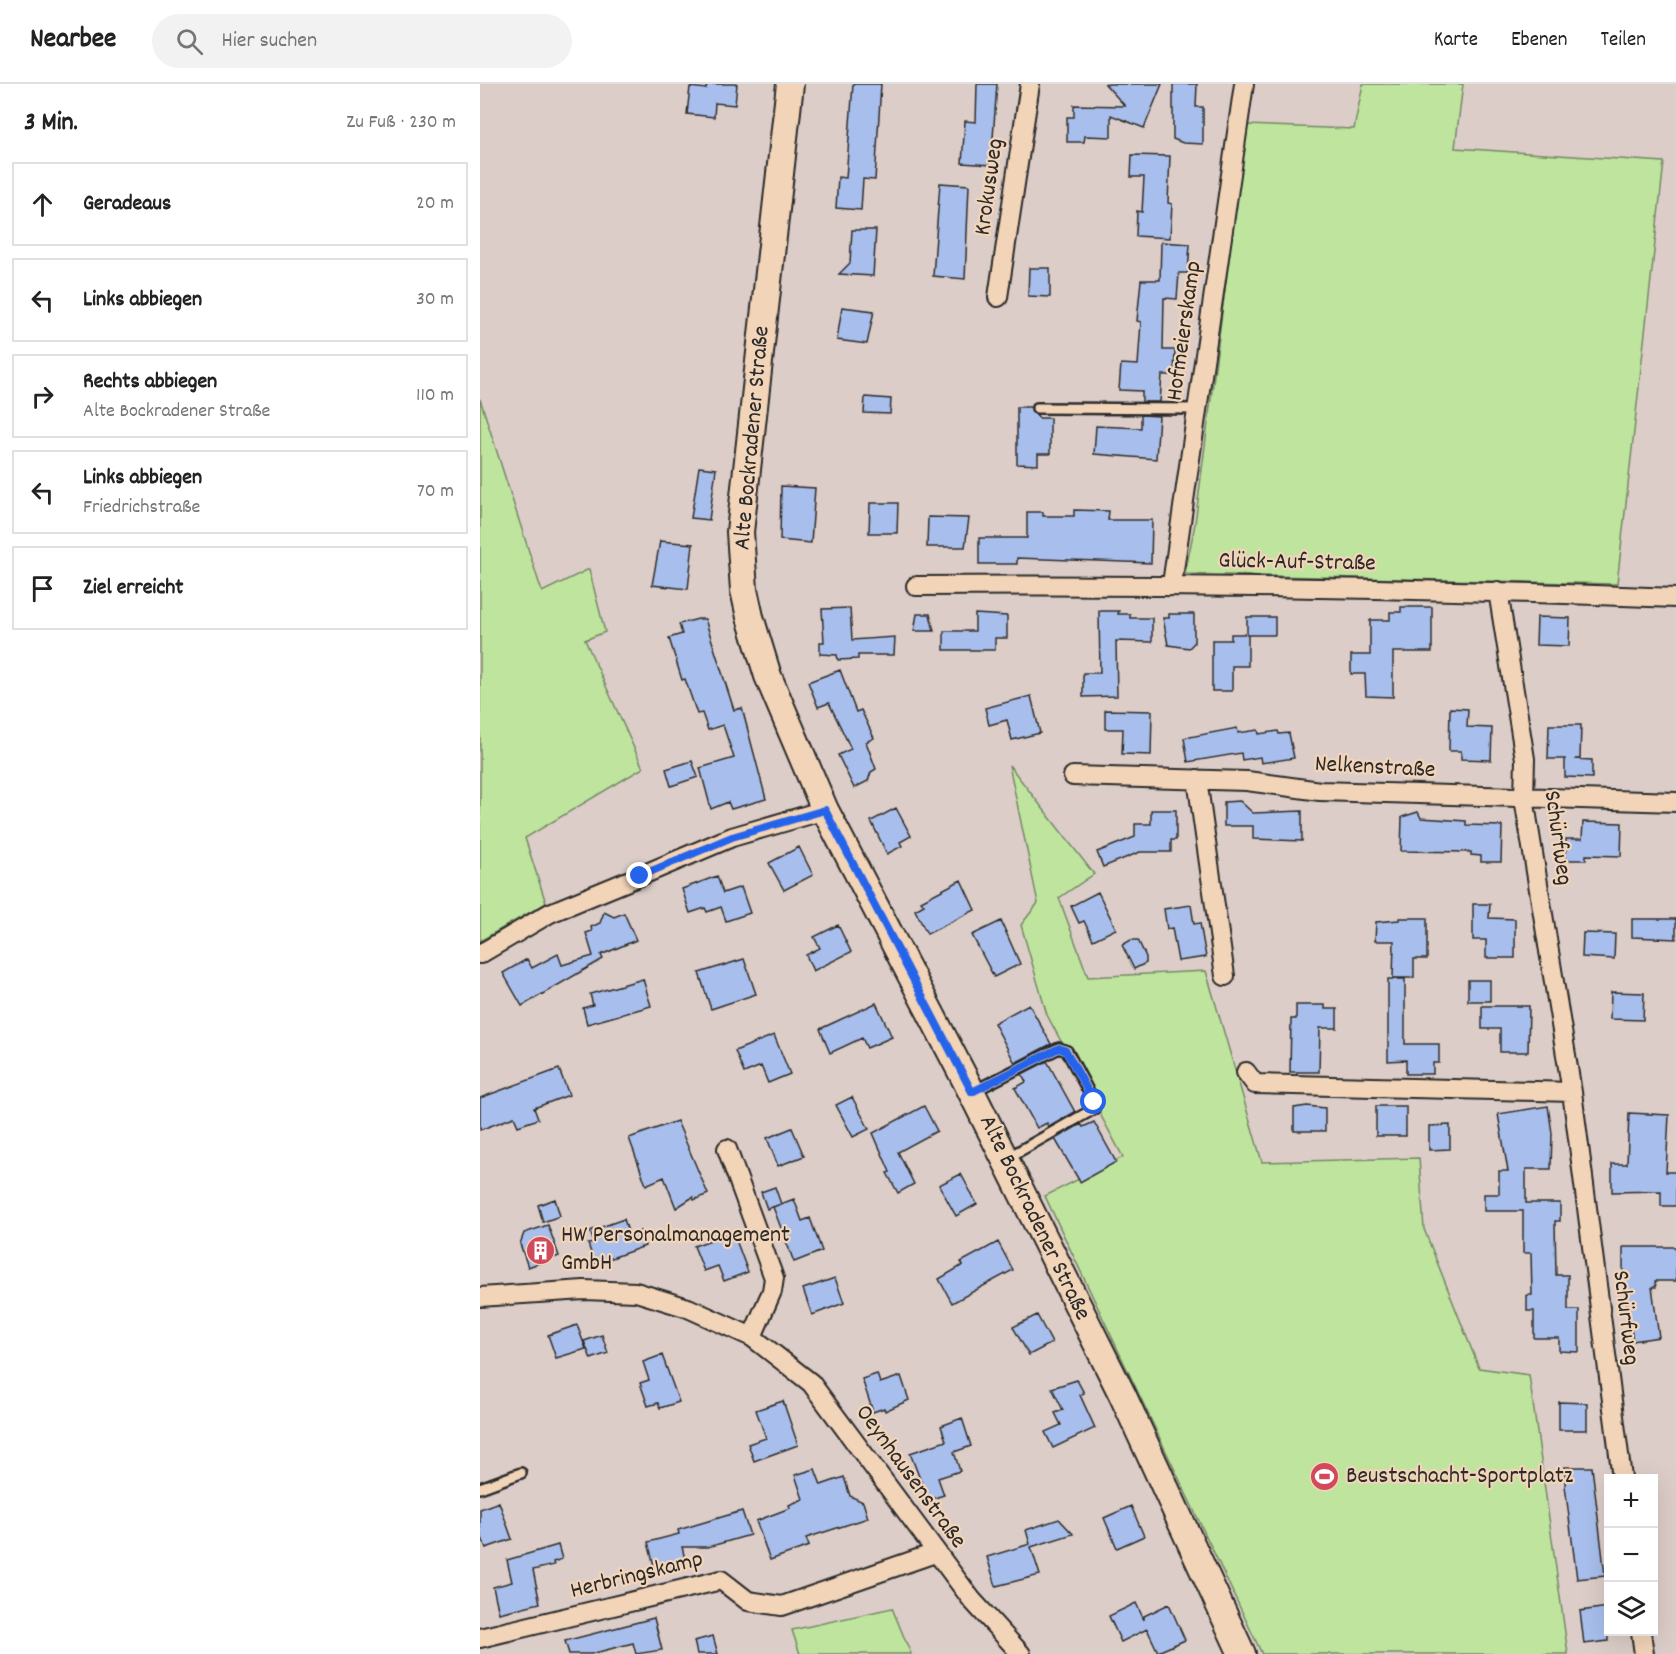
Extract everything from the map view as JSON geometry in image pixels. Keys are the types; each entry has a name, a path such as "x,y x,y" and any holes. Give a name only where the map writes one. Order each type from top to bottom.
{"street":[{"name":"Alte Bockradener Straße","path":"790,84 740,532 750,617 768,676 825,810 972,1092 1122,1394 1242,1654"},
{"name":"Krokusweg","path":"998,297 1030,84"},
{"name":"Hofmeierskamp","path":"1172,585 1244,84"},
{"name":"Glück-Auf-Straße","path":"916,586 1172,585 1498,591 1676,598"},
{"name":"Schürfweg","path":"1498,591 1525,759 1524,798 1572,1092 1621,1474"},
{"name":"Nelkenstraße","path":"1073,776 1248,781 1320,791 1676,802"},
{"path":"1197,779 1225,976"},
{"path":"480,954 550,913 590,896 732,837 825,810"},
{"path":"1246,1072 1255,1084 1572,1092"},
{"path":"727,1149 774,1278 772,1291 752,1337"},
{"name":"Oeynhausenstraße","path":"480,1297 584,1290 636,1292 688,1308 752,1337 811,1383 985,1618 1022,1654"},
{"name":"Herbringskamp","path":"480,1638 721,1580 748,1601 782,1606 935,1553"},
{"path":"1642,1636 1644,1654"}],"lane":[{"path":"1037,408 1198,409"},
{"path":"972,1092 1059,1048 1066,1051 1094,1102 1094,1109 1005,1159"},
{"path":"480,1488 520,1473"}],"green space":[{"path":"1363,84 1463,84 1455,148 1664,162 1617,584 1185,574 1195,524 1246,125 1354,129"},
{"path":"480,399 542,592 589,569 605,632 585,640 643,768 525,838 546,903 480,941"},
{"path":"1009,765 1094,874 1059,898 1088,977 1206,971 1262,1162 1419,1158 1424,1229 1479,1368 1529,1375 1568,1654 1262,1654 1045,1196 1123,1157 1047,1015 1021,925 1038,903"},
{"path":"892,1608 911,1654 800,1654 792,1630"}],"building":[{"path":"707,84 737,84 735,105 715,103 714,117 687,114 690,87 706,89"},
{"path":"853,84 881,84 875,180 863,179 861,210 836,208 838,177 846,178"},
{"path":"977,84 997,84 991,165 962,163 965,121 976,122"},
{"path":"1105,84 1162,84 1144,128 1111,115 1111,137 1085,136 1084,142 1067,142 1067,117 1074,117 1074,105 1125,106"},
{"path":"1173,84 1197,84 1196,107 1203,107 1203,144 1183,143 1173,139"},
{"path":"1132,155 1170,156 1168,203 1172,204 1170,238 1136,236 1137,211 1142,212 1144,177 1131,177"},
{"path":"940,183 969,185 965,279 933,276"},
{"path":"852,230 876,230 873,276 839,274 850,263"},
{"path":"1161,242 1190,244 1188,273 1179,273 1177,299 1164,298 1163,350 1175,350 1174,375 1162,375 1160,402 1142,402 1142,391 1119,390 1121,364 1138,365 1141,322 1137,321 1141,280 1160,280"},
{"path":"1029,268 1050,268 1050,297 1028,296"},
{"path":"842,307 874,311 867,344 837,340"},
{"path":"865,397 891,399 890,414 864,413"},
{"path":"1017,407 1030,407 1039,418 1050,418 1050,454 1038,454 1038,465 1017,464"},
{"path":"1141,415 1159,416 1156,459 1094,454 1096,426 1141,428"},
{"path":"699,467 716,469 709,520 691,518"},
{"path":"781,486 815,488 811,543 780,540"},
{"path":"870,503 898,503 897,533 869,533"},
{"path":"1074,510 1109,511 1108,520 1152,520 1151,563 1017,558 1017,564 979,564 979,538 1027,538 1027,512 1043,512 1043,516 1074,516"},
{"path":"928,517 969,518 965,547 927,547"},
{"path":"660,541 693,544 688,589 652,585"},
{"path":"1401,607 1432,607 1432,652 1393,652 1393,697 1366,696 1365,674 1351,674 1351,655 1370,655 1370,620 1390,620 1390,612 1401,612"},
{"path":"850,608 852,640 895,637 894,655 858,655 858,659 838,660 837,655 820,654 820,642 824,642 822,609"},
{"path":"1099,611 1119,611 1118,614 1130,614 1130,618 1152,618 1152,642 1116,641 1117,696 1083,697 1083,673 1100,673"},
{"path":"917,614 930,614 934,631 914,631"},
{"path":"975,614 1007,616 1007,638 995,638 995,650 944,650 944,631 975,631"},
{"path":"1169,614 1194,614 1194,643 1189,648 1168,645 1163,618 1169,618"},
{"path":"1247,617 1275,617 1275,635 1248,635 1248,666 1232,666 1232,691 1212,691 1212,640 1231,640 1231,634 1247,634"},
{"path":"1537,617 1570,618 1569,646 1536,645"},
{"path":"705,619 734,710 742,708 766,799 731,809 728,802 711,809 700,768 734,758 723,725 708,730 702,713 697,714 685,679 682,680 669,638 682,634 679,624"},
{"path":"840,670 856,712 861,710 874,738 866,742 876,769 871,772 868,781 854,788 838,755 851,749 829,703 818,707 808,682"},
{"path":"1031,696 1040,733 1012,740 1007,720 989,725 985,708"},
{"path":"1450,708 1468,709 1467,727 1492,728 1491,760 1461,759 1461,751 1449,751"},
{"path":"1105,710 1152,711 1151,755 1122,754 1123,729 1105,729"},
{"path":"1549,725 1581,725 1580,759 1575,759 1592,760 1592,778 1565,777 1565,759 1548,759"},
{"path":"1237,728 1238,733 1258,730 1259,734 1278,731 1279,734 1289,733 1294,758 1261,763 1260,757 1242,760 1241,753 1188,762 1184,738"},
{"path":"692,761 698,777 671,786 666,769"},
{"path":"1240,801 1253,813 1302,811 1302,841 1253,839 1253,826 1224,826 1224,802"},
{"path":"896,808 911,836 900,842 902,846 887,854 871,821"},
{"path":"1151,810 1176,810 1176,840 1171,840 1171,852 1140,852 1103,867 1097,852 1135,837 1135,824 1151,824"},
{"path":"1418,812 1421,818 1466,821 1466,825 1502,826 1501,862 1481,862 1481,856 1471,855 1471,852 1401,851 1402,817"},
{"path":"1583,822 1622,823 1621,856 1586,855 1586,860 1566,860 1566,839 1582,839"},
{"path":"799,847 813,875 784,890 769,863"},
{"path":"717,876 723,893 741,887 750,913 726,921 721,907 707,912 705,908 690,913 682,889"},
{"path":"961,880 975,910 927,934 915,910 924,905 921,901"},
{"path":"1098,892 1116,929 1093,940 1084,921 1079,923 1071,906"},
{"path":"1473,904 1490,904 1489,918 1515,919 1515,958 1486,958 1486,940 1473,940"},
{"path":"1191,905 1194,924 1200,923 1206,957 1178,961 1172,928 1167,929 1164,909"},
{"path":"604,912 614,917 624,913 636,940 601,955 603,959 522,1006 503,973 527,959 532,968 558,954 562,965 593,956 586,933 592,931 591,927 600,923"},
{"path":"1399,918 1427,918 1427,959 1414,959 1414,978 1393,978 1394,941 1375,941 1376,922 1399,920"},
{"path":"1632,919 1676,919 1676,939 1632,937"},
{"path":"1001,921 1020,964 994,977 972,935"},
{"path":"838,925 851,952 813,971 806,955 820,948 814,937"},
{"path":"1583,933 1615,934 1614,959 1582,957"},
{"path":"1131,940 1138,940 1146,957 1146,963 1134,969 1122,945"},
{"path":"744,959 756,994 711,1009 699,973"},
{"path":"643,979 651,1006 587,1024 583,1008 593,1005 590,994"},
{"path":"1388,979 1405,979 1405,1044 1439,1044 1439,1063 1433,1063 1433,1074 1406,1074 1406,1060 1388,1061"},
{"path":"1468,980 1490,980 1490,1001 1468,1001"},
{"path":"1611,992 1644,993 1643,1020 1610,1019"},
{"path":"876,1003 892,1037 867,1048 862,1038 830,1053 820,1029"},
{"path":"1029,1004 1051,1044 1015,1063 994,1023"},
{"path":"1296,1005 1325,1005 1325,1009 1337,1009 1337,1028 1320,1028 1319,1072 1290,1072 1291,1019 1296,1019"},
{"path":"1482,1006 1529,1006 1528,1052 1500,1052 1500,1029 1482,1029"},
{"path":"774,1035 790,1074 768,1083 761,1066 744,1073 735,1051"},
{"path":"1047,1061 1075,1112 1049,1127 1047,1123 1037,1128 1015,1088 1026,1082 1022,1074"},
{"path":"559,1069 569,1095 534,1108 538,1119 518,1126 514,1117 480,1130 480,1098"},
{"path":"852,1097 869,1129 853,1137 836,1105"},
{"path":"924,1106 937,1131 898,1152 914,1184 898,1193 887,1173 890,1172 873,1133"},
{"path":"1307,1106 1325,1108 1325,1131 1294,1131 1294,1108"},
{"path":"1376,1106 1406,1106 1406,1136 1376,1136"},
{"path":"1548,1106 1552,1133 1551,1169 1526,1169 1526,1203 1560,1203 1560,1221 1555,1221 1556,1275 1568,1275 1568,1310 1579,1310 1579,1352 1559,1351 1559,1338 1534,1338 1534,1311 1527,1311 1527,1295 1532,1295 1531,1253 1523,1253 1523,1211 1484,1211 1484,1194 1499,1194 1499,1171 1508,1171 1498,1114"},
{"path":"1629,1113 1669,1115 1666,1172 1676,1172 1676,1206 1661,1206 1661,1191 1612,1192 1612,1164 1627,1164"},
{"path":"677,1121 708,1194 694,1200 693,1197 676,1208 664,1177 646,1185 629,1138"},
{"path":"1094,1122 1116,1162 1080,1182 1055,1139 1081,1124 1083,1127"},
{"path":"1450,1125 1450,1149 1429,1150 1429,1126"},
{"path":"792,1128 804,1156 778,1166 767,1138"},
{"path":"961,1174 977,1204 956,1216 939,1185"},
{"path":"775,1187 781,1204 767,1209 761,1192"},
{"path":"555,1199 560,1216 543,1222 538,1205"},
{"path":"794,1199 802,1221 810,1218 822,1251 794,1262 773,1207"},
{"path":"624,1219 629,1235 640,1231 645,1246 595,1264 588,1244 594,1243 590,1231"},
{"name":"HW Personalmanagement GmbH","path":"548,1225 559,1256 528,1267 520,1244 524,1233"},
{"path":"733,1232 748,1272 724,1281 718,1266 704,1271 694,1246"},
{"path":"998,1242 1013,1270 952,1303 939,1279 963,1265 961,1262"},
{"path":"1623,1247 1676,1247 1676,1281 1655,1281 1656,1287 1652,1287 1659,1337 1633,1341 1623,1280"},
{"path":"835,1278 844,1303 812,1315 803,1289"},
{"path":"1037,1315 1052,1343 1029,1355 1013,1327"},
{"path":"577,1325 586,1349 556,1358 548,1335"},
{"path":"602,1335 608,1353 591,1359 584,1341"},
{"path":"662,1355 679,1402 660,1408 658,1403 648,1406 640,1383 649,1380 643,1362"},
{"path":"877,1374 880,1383 901,1376 909,1400 885,1411 884,1408 873,1412 862,1379"},
{"path":"1077,1380 1084,1393 1080,1395 1095,1428 1053,1448 1045,1432 1061,1425 1055,1413 1063,1410 1052,1388"},
{"path":"783,1401 798,1445 754,1461 748,1444 766,1438 756,1410"},
{"path":"1559,1402 1587,1403 1587,1430 1559,1430"},
{"path":"962,1418 971,1446 954,1452 960,1471 938,1478 944,1495 928,1500 910,1453 946,1441 941,1426"},
{"path":"1565,1467 1592,1467 1604,1576 1577,1579 1565,1486"},
{"path":"815,1469 821,1485 844,1477 850,1496 863,1502 868,1518 806,1538 809,1546 770,1560 756,1521 790,1508 789,1505 803,1499 795,1475"},
{"path":"499,1502 512,1539 486,1548 480,1533 480,1509"},
{"path":"1131,1506 1144,1536 1117,1548 1104,1518"},
{"path":"742,1511 750,1535 708,1547 682,1547 687,1567 656,1574 648,1542 679,1534 678,1530"},
{"path":"1059,1519 1073,1534 1031,1547 1040,1575 996,1586 987,1557 1030,1544 1026,1530"},
{"path":"558,1545 562,1559 553,1562 554,1565 533,1570 540,1603 499,1613 493,1587 512,1582 507,1560"},
{"path":"1136,1603 1144,1620 1144,1616 1169,1604 1185,1640 1158,1652 1147,1629 1121,1642 1109,1616"},
{"path":"1604,1608 1604,1636 1608,1636 1608,1641 1584,1644 1580,1611"},
{"path":"654,1618 662,1650 636,1654 633,1643 591,1654 569,1654 565,1641"},
{"path":"713,1636 718,1654 697,1654 694,1641"}],"place":[{"name":"HW Personalmanagement GmbH","path":"540,1250"},
{"name":"Beustschacht-Sportplatz","path":"1325,1477"}],"route":[{"path":"640,876 732,837 825,810 972,1092 1059,1048 1066,1051 1094,1102"}]}
